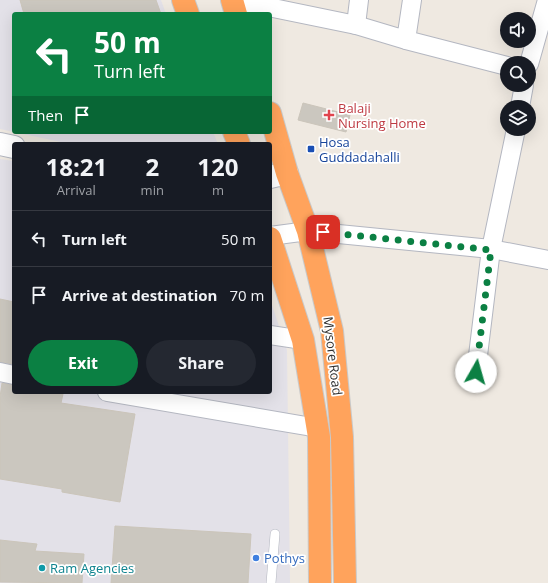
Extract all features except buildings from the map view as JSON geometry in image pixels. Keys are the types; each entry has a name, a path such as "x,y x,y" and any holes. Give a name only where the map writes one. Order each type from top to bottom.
{"highway":[{"path":"183,0 187,12"},
{"path":"233,0 236,12"},
{"name":"Mysore Road","path":"272,127 279,175 308,231 332,331 342,437 345,583"},
{"name":"Mysore Road","path":"272,243 303,340 318,428 320,583"}],"street":[{"path":"233,0 356,25 406,40 500,64"},
{"path":"356,25 359,0"},
{"path":"406,40 412,0"},
{"path":"531,56 547,0"},
{"path":"476,372 491,250 515,136"},
{"path":"0,144 12,147"},
{"path":"272,237 308,231 491,250 548,260"},
{"path":"272,335 303,340"},
{"path":"0,372 12,375"},
{"path":"119,394 318,428"}],"lane":[{"path":"271,583 275,534"}],"shaded area":[{"path":"0,0 161,0 165,12 12,12 12,132 0,129"},
{"path":"23,134 214,134 217,142 61,142"},
{"path":"0,159 12,161 12,394 272,394 272,305 287,350 290,583 0,583"}],"place":[{"name":"Balaji Nursing Home","path":"329,115"},
{"name":"Hosa Guddadahalli","path":"311,149"},
{"name":"Pothys","path":"256,558"},
{"name":"Ram Agencies","path":"42,568"}],"route":[{"path":"323,232 491,250 476,372"}]}
